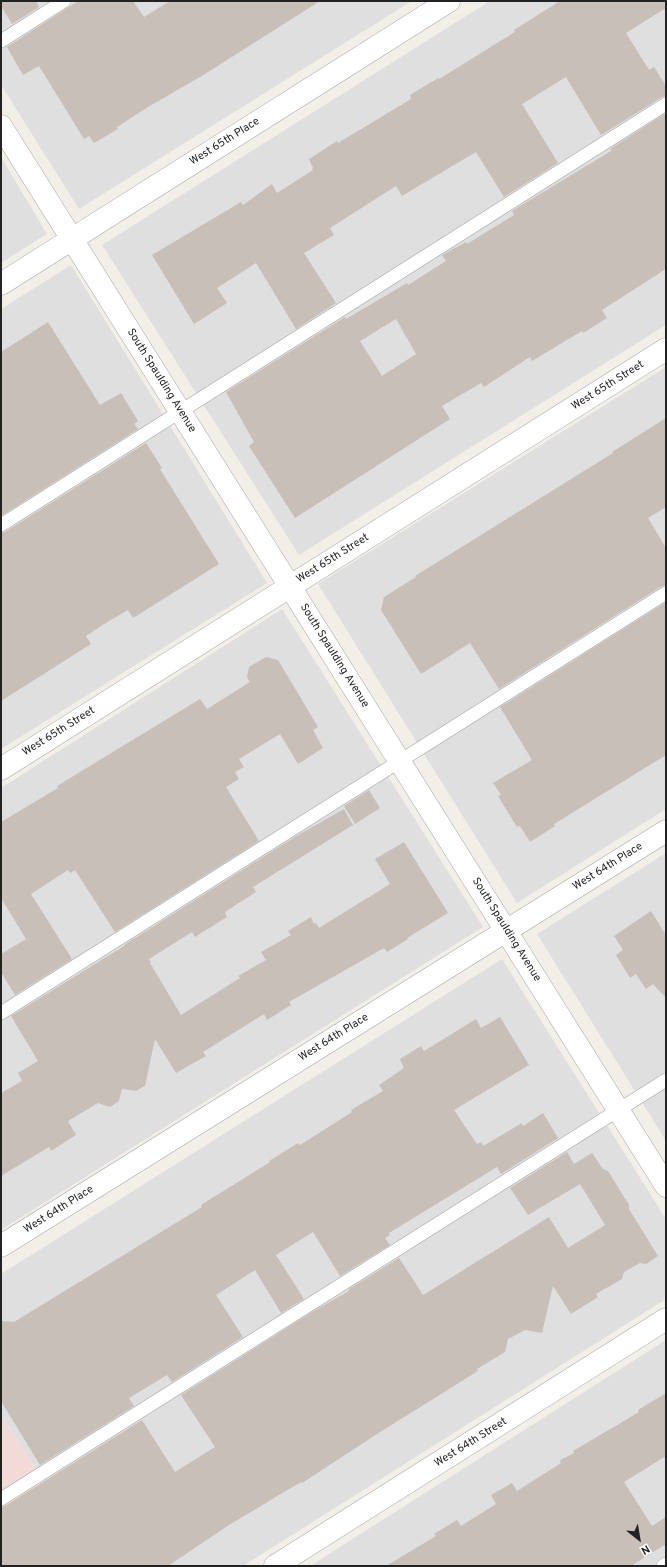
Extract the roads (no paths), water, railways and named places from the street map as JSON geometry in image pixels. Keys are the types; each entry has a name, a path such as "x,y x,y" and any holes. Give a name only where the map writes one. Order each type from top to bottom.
{"street":[{"name":"West 65th Place","path":"1,284 450,1"},
{"name":"South Spaulding Avenue","path":"1,126 666,1186"},
{"name":"West 65th Street","path":"1,768 666,349"},
{"name":"West 64th Place","path":"1,1246 666,831"},
{"name":"West 64th Street","path":"275,1566 666,1319"}],"lane":[{"path":"1,41 64,1"},
{"path":"1,525 666,104"},
{"path":"1,1013 666,593"},
{"path":"1,1499 666,1080"}]}
